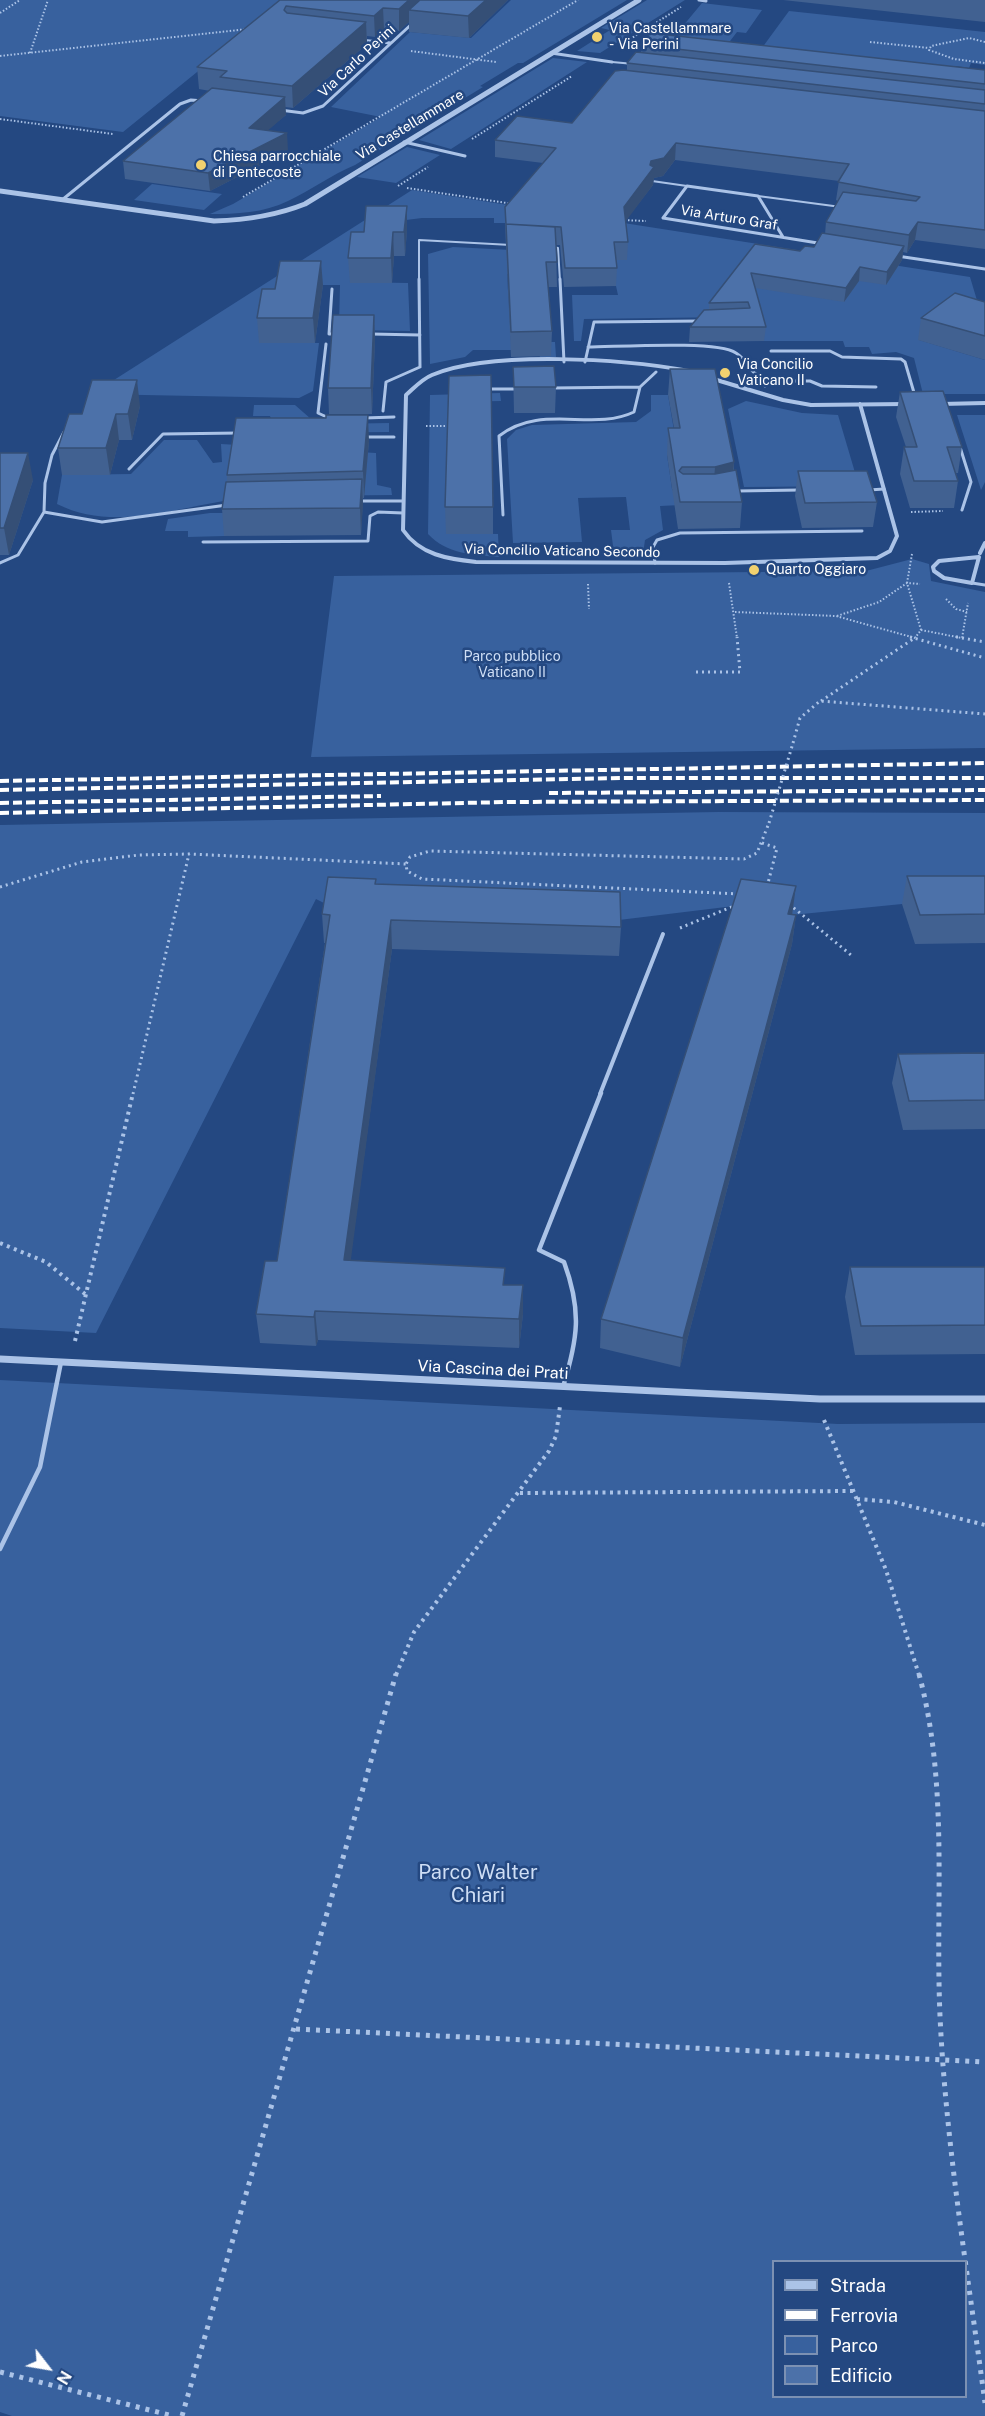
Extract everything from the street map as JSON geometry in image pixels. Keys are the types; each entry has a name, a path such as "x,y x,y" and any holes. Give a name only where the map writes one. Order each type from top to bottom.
{"street":[{"name":"Via Castellammare","path":"0,191 214,221 265,218 304,204 639,0"},
{"path":"699,0 706,1"},
{"name":"Via Carlo Perini","path":"276,110 303,113 323,106 418,18"},
{"path":"356,39 391,43"},
{"path":"551,53 612,62"},
{"path":"62,200 180,104 191,100 211,101"},
{"path":"404,142 465,156"},
{"name":"Via Arturo Graf","path":"687,186 758,196 783,237 663,218 687,186"},
{"path":"783,237 828,245"},
{"path":"895,255 985,269"},
{"name":"Via Concilio Vaticano Secondo","path":"697,373 663,365 564,362 466,365 432,375 417,384 406,395 403,530 409,542 446,558 476,562 655,563 877,558 890,552 897,536 860,404"},
{"path":"705,376 801,403 917,404"},
{"path":"937,404 985,403"},
{"path":"979,555 939,561 933,567 937,575 944,578 972,583 979,555 985,543"},
{"name":"Via Cascina dei Prati","path":"0,1359 820,1399 985,1400"}],"lane":[{"path":"612,62 644,65"},
{"path":"627,70 633,64"},
{"path":"652,181 687,186"},
{"path":"758,196 847,207"},
{"path":"420,367 419,240 512,245"},
{"path":"547,247 558,248 564,362"},
{"path":"332,289 329,334 340,334"},
{"path":"585,362 594,322 711,320"},
{"path":"363,334 420,334"},
{"path":"326,344 318,413 331,419 341,419"},
{"path":"588,347 715,347 736,353 756,377 771,381 810,381 822,386 876,387"},
{"path":"771,351 830,351 842,357 901,359 905,362 917,404"},
{"path":"420,367 424,370"},
{"path":"383,411 386,382 420,367"},
{"path":"503,515 499,436 504,430 530,420 621,418 634,412 640,387 656,372"},
{"path":"765,386 771,381"},
{"path":"544,388 640,387"},
{"path":"484,389 520,388"},
{"path":"947,404 950,414"},
{"path":"363,418 394,417"},
{"path":"0,563 18,555 44,512 45,483 52,455 70,426"},
{"path":"129,469 162,434 241,433"},
{"path":"361,437 394,437"},
{"path":"957,437 970,482 962,510"},
{"path":"867,490 884,489"},
{"path":"731,493 811,490"},
{"path":"350,501 403,501"},
{"path":"44,512 102,522 132,520 234,504"},
{"path":"203,542 368,542 370,516 378,512 403,513"},
{"path":"655,563 653,547 657,540 680,533 862,531"},
{"path":"972,583 985,585"},
{"path":"563,1387 579,1338 577,1294 564,1262 539,1250 663,934"},
{"path":"0,1549 40,1467 61,1362"}],"path":[{"path":"0,13 20,0"},
{"path":"30,53 48,0"},
{"path":"235,202 578,0"},
{"path":"624,43 681,7"},
{"path":"0,56 251,29"},
{"path":"929,48 969,38 985,42"},
{"path":"870,42 929,48 954,59 985,63"},
{"path":"404,50 475,60"},
{"path":"465,144 577,73"},
{"path":"0,118 114,134"},
{"path":"398,186 436,162"},
{"path":"407,188 518,204"},
{"path":"618,219 640,223 663,218"},
{"path":"426,426 460,426"},
{"path":"908,512 962,510"},
{"path":"909,554 913,554 907,583 921,630"},
{"path":"696,672 740,672 735,612 728,574"},
{"path":"836,616 879,602 907,583"},
{"path":"962,638 972,583"},
{"path":"588,584 590,609"},
{"path":"735,612 836,616 985,658"},
{"path":"921,630 985,642"},
{"path":"746,894 422,879 407,871 406,864 410,857 430,851 744,859 757,853 762,843 802,714 806,709 915,638 921,630"},
{"path":"820,701 985,714"},
{"path":"762,843 777,848 765,894"},
{"path":"0,887 51,870 111,857 189,854 406,864"},
{"path":"70,1362 189,854"},
{"path":"663,934 744,902"},
{"path":"786,902 801,910 817,927 851,955"},
{"path":"0,1244 38,1257 63,1272 85,1294"},
{"path":"182,2416 406,1645 520,1493 554,1443 563,1387"},
{"path":"824,1420 854,1491 897,1605 930,1723 936,1782 938,1944 943,2059 966,2260"},
{"path":"520,1493 854,1491"},
{"path":"857,1499 894,1502 985,1525"},
{"path":"296,2030 985,2062"},
{"path":"967,2269 985,2403"},
{"path":"0,2372 173,2416"}],"green space":[{"path":"0,0 286,0 123,132 0,116"},
{"path":"511,0 627,0 523,63 518,63 480,86 483,87 355,165 296,197 260,210 210,214 233,204 381,117 331,107 410,32 471,38"},
{"path":"647,0 685,0 600,53 577,51 610,30 601,28"},
{"path":"702,3 762,10 746,33 737,32 727,45 673,38"},
{"path":"789,11 985,32 985,65 971,63 969,68 956,66 952,73 759,52"},
{"path":"553,58 587,62 451,149 419,140"},
{"path":"407,147 440,155 396,183 357,177"},
{"path":"152,184 222,194 204,210 134,200"},
{"path":"412,190 970,277 982,317 919,340 985,360 985,394 923,394 914,358 896,352 872,354 869,347 845,347 843,341 764,341 756,310 731,317 584,319 581,341 574,341 572,295 618,295 616,286 554,223 494,223 494,218 422,218 374,224 350,282 408,283 410,331 354,330 339,326 340,285 282,285 259,343 319,343 313,391 299,398 92,394"},
{"path":"453,247 551,252 552,273 507,274 511,342 555,342 556,357 540,357 537,350 473,350 465,357 430,364 428,254"},
{"path":"500,393 501,401 449,402 446,533 498,534 499,557 452,550 435,541 428,534 430,395"},
{"path":"651,395 668,395 678,454 667,455 672,489 681,505 660,506 663,530 645,540 643,554 614,554 611,530 630,530 626,497 578,498 582,542 513,543 507,439 516,430 532,425 636,422 651,411"},
{"path":"746,401 802,413 838,415 859,486 744,487 728,409"},
{"path":"254,405 295,405 311,419 333,424 389,423 389,432 290,433 275,429 270,416 253,416"},
{"path":"957,415 985,415 985,482 981,490"},
{"path":"164,440 197,440 213,463 222,462 221,444 376,453 377,485 391,488 392,495 246,498 127,517 103,517 80,513 57,504 62,475 131,474"},
{"path":"228,513 224,536 188,537 188,531 165,531 168,519"},
{"name":"Parco pubblico Vaticano II","path":"912,559 929,564 931,581 985,592 985,748 311,757 334,576 866,571"},
{"path":"718,812 985,813 985,905 902,904 792,915 734,906 619,920 330,906 316,899 96,1333 0,1328 0,825"},
{"name":"Parco Walter Chiari","path":"0,1380 838,1424 985,1423 985,2416 12,2416 0,2412"}],"building":[{"path":"280,0 409,0 399,9 383,8 374,16 286,6 284,10 287,13 366,22 292,86 220,77 227,71 197,67"},
{"path":"420,0 486,0 468,16 409,10"},
{"path":"650,33 985,70 985,84 641,45"},
{"path":"636,52 985,90 985,104 627,63"},
{"path":"623,70 985,111 985,230 918,222 909,235 826,222 843,192 916,201 920,197 838,182 849,164 676,143 664,158 651,161 650,165 654,167 624,207 628,242 614,242 617,268 565,268 561,227 506,224 505,207 556,148 495,140 517,116 572,123 615,71"},
{"path":"212,88 285,97 249,128 287,133 208,173 123,161"},
{"path":"366,206 407,206 404,232 393,232 391,258 348,258 351,232 364,232"},
{"path":"506,224 555,227 557,262 546,262 552,331 511,332"},
{"path":"822,233 904,246 887,272 860,267 846,288 751,273 766,327 690,327 704,310 750,308 748,302 709,303 755,244 800,251 805,246 814,247"},
{"path":"280,261 321,261 313,318 257,318 262,289 275,289"},
{"path":"955,293 985,302 985,336 921,318"},
{"path":"333,315 374,315 371,388 328,388"},
{"path":"554,366 556,387 514,387 513,367"},
{"path":"670,369 715,369 734,462 715,467 682,467 679,471 683,474 715,474 736,470 742,502 680,502 668,428 680,428"},
{"path":"491,375 493,507 445,507 449,376"},
{"path":"92,380 137,380 128,414 116,414 106,448 58,448 69,414 82,414"},
{"path":"943,391 962,447 947,447 958,481 914,481 904,447 917,447 900,392"},
{"path":"326,415 368,415 363,471 227,475 236,418 326,418"},
{"path":"0,453 28,453 4,528 0,528"},
{"path":"798,471 867,471 877,502 805,503"},
{"path":"362,479 360,508 222,509 226,482"},
{"path":"907,876 985,876 985,914 920,915"},
{"path":"328,877 376,879 375,884 620,892 621,927 391,920 344,1260 505,1268 503,1285 523,1285 519,1319 315,1311 314,1317 256,1314 265,1261 277,1261 330,915 322,914"},
{"path":"741,879 796,886 788,914 796,915 683,1338 601,1319"},
{"path":"985,1053 985,1100 909,1101 898,1054"},
{"path":"850,1267 985,1267 985,1325 861,1326"}],"railway":[{"path":"0,781 985,763"},
{"path":"0,790 622,778 985,778"},
{"path":"549,793 985,790"},
{"path":"0,803 381,796"},
{"path":"0,813 508,802 985,800"}],"place":[{"name":"Via Castellammare - Via Perini","path":"597,37"},
{"name":"Chiesa parrocchiale di Pentecoste","path":"201,165"},
{"name":"Via Concilio Vaticano II","path":"725,373"},
{"name":"Quarto Oggiaro","path":"754,570"}]}
